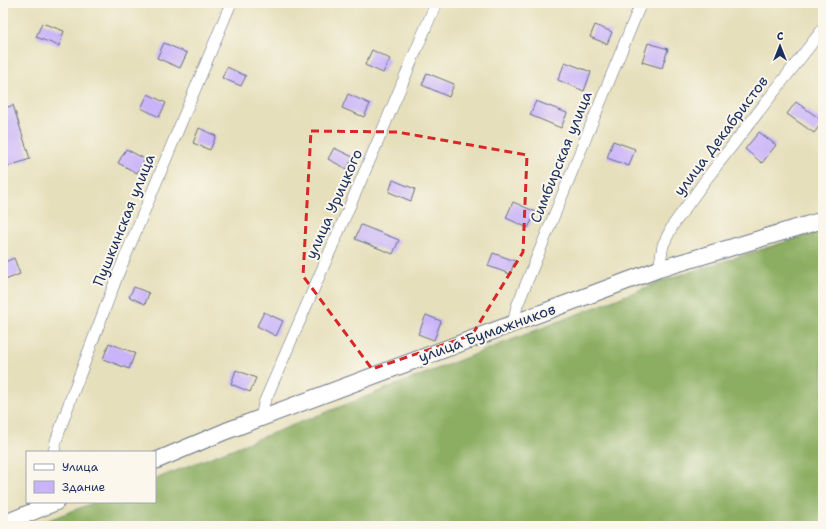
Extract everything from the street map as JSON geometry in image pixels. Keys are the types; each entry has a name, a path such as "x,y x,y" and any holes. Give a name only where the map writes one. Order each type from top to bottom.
{"street":[{"name":"Пушкинская улица","path":"54,451 56,441 71,398 118,274 231,3"},
{"name":"улица Урицкого","path":"261,418 264,403 375,148 436,3"},
{"name":"Симбирская улица","path":"513,324 517,306 640,3"},
{"name":"улица Декабристов","path":"659,269 663,245 673,225 707,178 823,29"},
{"name":"улица Бумажников","path":"156,461 226,431 659,269 823,220"},
{"path":"3,524 53,503"}],"highlighted area":[{"path":"311,131 397,132 527,155 523,252 472,335 372,369 303,276"}],"green space":[{"path":"823,230 823,526 33,526 92,503 156,503 156,479 665,280"}],"building":[{"path":"42,23 64,31 59,46 36,37"},
{"path":"595,25 612,32 607,44 590,37"},
{"path":"164,43 187,53 180,68 157,58"},
{"path":"648,43 668,49 662,68 642,62"},
{"path":"372,50 390,59 383,73 365,65"},
{"path":"565,62 591,72 584,91 558,80"},
{"path":"227,67 246,76 241,86 222,78"},
{"path":"427,73 454,84 449,97 422,85"},
{"path":"148,94 166,103 159,117 141,108"},
{"path":"348,94 370,104 364,117 342,108"},
{"path":"536,101 567,113 561,128 530,115"},
{"path":"796,102 823,121 814,133 787,114"},
{"path":"13,105 30,159 3,168 3,109"},
{"path":"199,128 216,136 210,150 193,143"},
{"path":"759,132 776,145 762,163 745,149"},
{"path":"613,141 635,149 629,166 607,158"},
{"path":"334,148 353,157 347,169 328,159"},
{"path":"126,149 145,159 137,173 118,163"},
{"path":"393,180 415,189 411,201 389,192"},
{"path":"513,202 536,212 528,228 506,218"},
{"path":"361,225 399,240 393,254 355,239"},
{"path":"493,253 515,261 510,274 488,266"},
{"path":"14,258 20,274 3,281 3,263"},
{"path":"134,287 149,293 145,304 129,297"},
{"path":"264,312 283,321 276,336 257,326"},
{"path":"426,315 441,321 434,340 418,334"},
{"path":"109,343 135,353 129,369 103,359"},
{"path":"236,370 256,378 250,392 231,384"}]}
